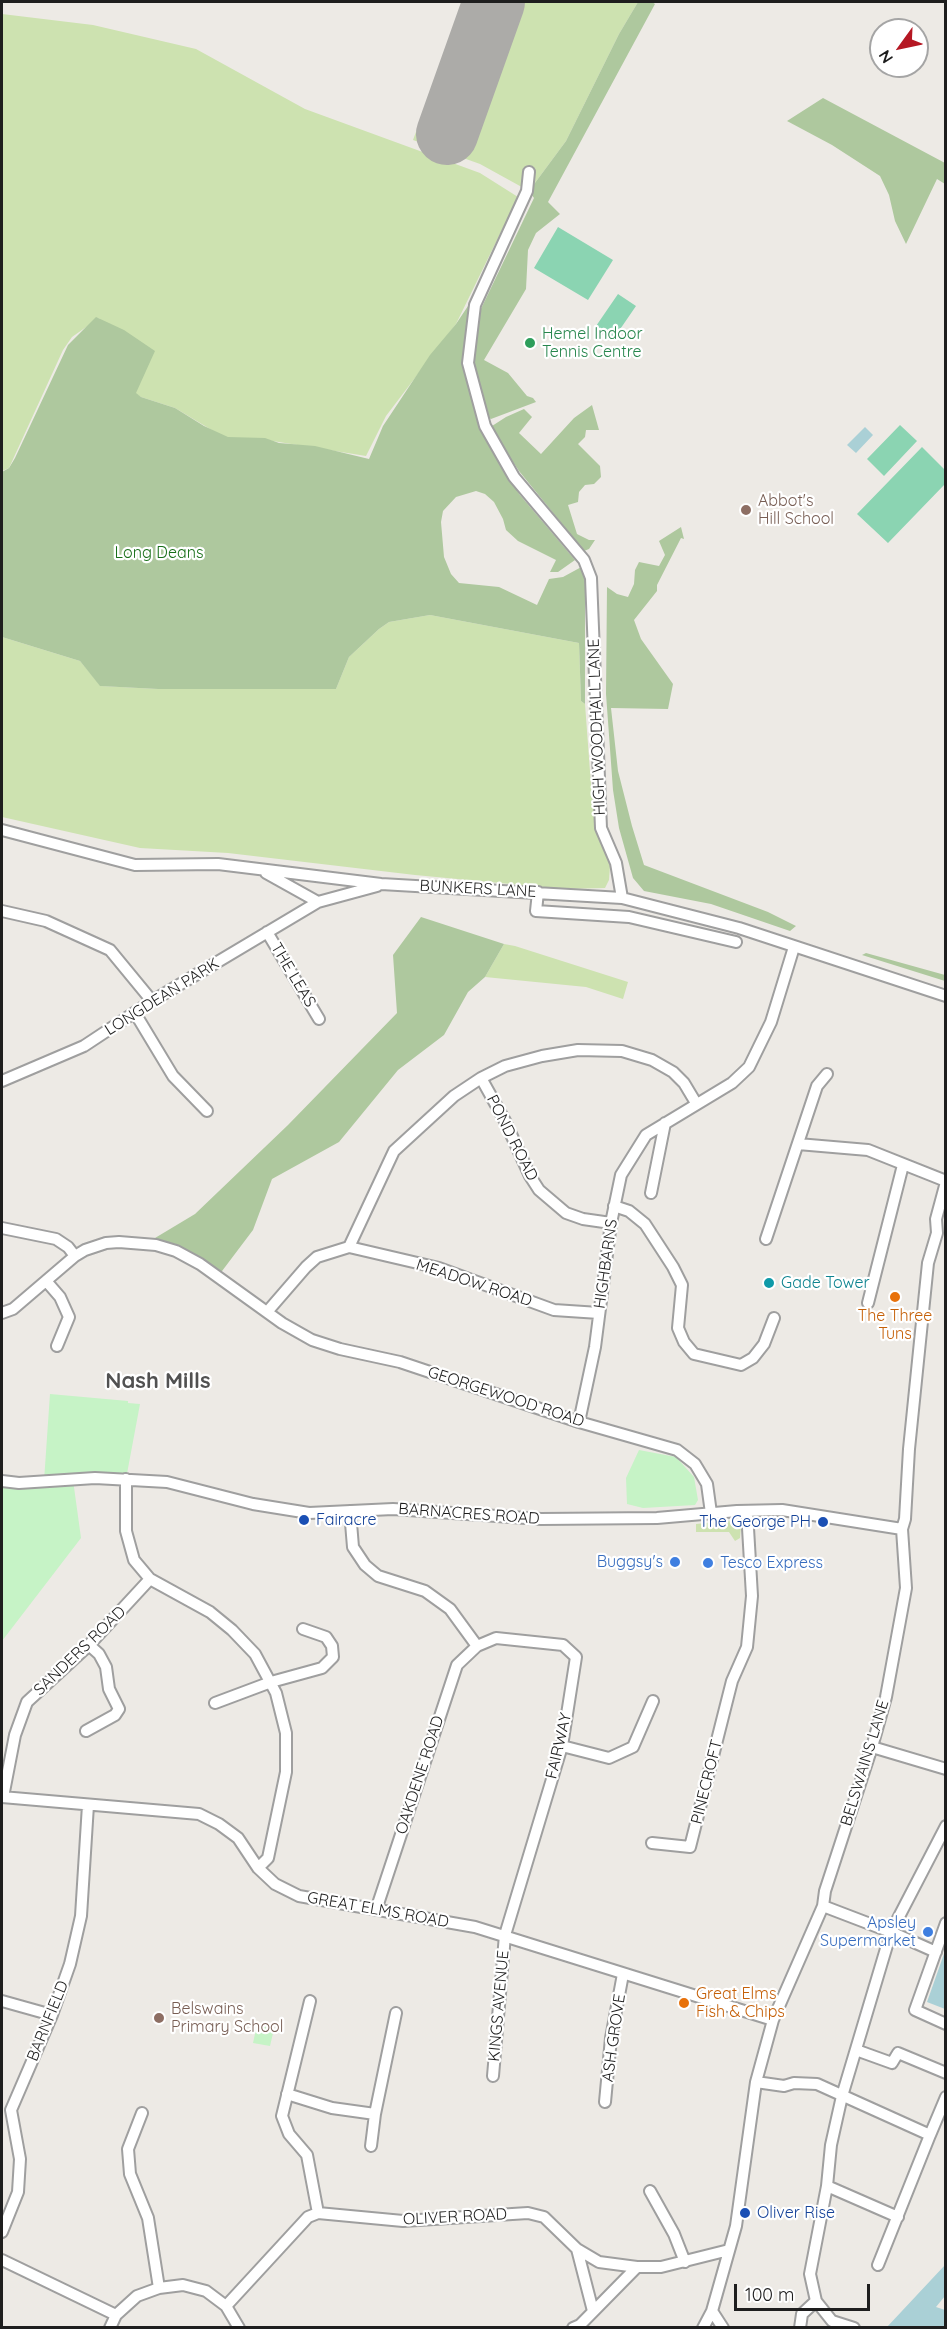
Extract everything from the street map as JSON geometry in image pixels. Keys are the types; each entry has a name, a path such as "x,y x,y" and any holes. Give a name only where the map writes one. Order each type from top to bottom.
{"street":[{"name":"HIGH WOODHALL LANE","path":"530,172 527,191 475,305 468,363 486,426 514,477 584,560 591,578 602,828 616,863 622,898"},
{"name":"BUNKERS LANE","path":"2,830 135,865 218,864 381,884 622,898 739,928 945,996"},
{"path":"260,869 318,902"},
{"name":"LONGDEAN PARK","path":"2,1082 84,1046 152,1001 318,902 381,884"},
{"path":"538,892 536,910 628,917 736,942"},
{"path":"2,911 46,921 110,950 152,1001"},
{"name":"THE LEAS","path":"267,932 319,1019"},
{"name":"HIGHBARNS","path":"579,1422 595,1347 611,1223 621,1175 646,1135 732,1083 749,1067 771,1022 794,947"},
{"path":"135,1013 173,1076 207,1111"},
{"path":"267,1312 317,1257 349,1247 394,1151 454,1096 481,1078 505,1066 542,1056 578,1050 622,1051 651,1060 673,1072 684,1083 696,1103"},
{"path":"766,1239 817,1086 827,1074"},
{"name":"POND ROAD","path":"481,1078 539,1190 566,1213 583,1219 611,1223"},
{"path":"651,1193 664,1123"},
{"path":"798,1144 868,1150 945,1182"},
{"path":"868,1303 903,1165"},
{"name":"BELSWAINS LANE","path":"703,2328 712,2311 736,2226 756,2082 773,2020 823,1906 825,1892 886,1697 906,1588 902,1529 905,1519 909,1449 928,1263 941,1234 936,1219 945,1182"},
{"path":"614,1206 629,1211 645,1224 674,1267 682,1285 678,1328 684,1342 694,1354 715,1361 741,1365 753,1358 764,1344 774,1318"},
{"path":"2,1228 56,1239 68,1247 75,1256 13,1309 2,1313"},
{"name":"GEORGEWOOD ROAD","path":"75,1256 94,1246 119,1242 138,1242 177,1251 208,1269 298,1332 328,1346 400,1362 579,1422 677,1450 695,1464 707,1484 711,1513"},
{"name":"MEADOW ROAD","path":"349,1247 439,1268 554,1310 599,1312"},
{"path":"47,1282 60,1297 69,1317 57,1346"},
{"name":"BARNACRES ROAD","path":"2,1481 19,1483 95,1478 167,1482 253,1504 309,1514 393,1509 541,1519 670,1518 711,1513 782,1510 902,1529"},
{"path":"126,1479 126,1531 134,1560 150,1579 210,1612 232,1630 255,1654 271,1682 286,1733 286,1772 268,1858 258,1868"},
{"path":"350,1511 353,1547 365,1565 378,1576 425,1591 450,1609 477,1646"},
{"name":"PINECROFT","path":"652,1843 690,1847 732,1681 747,1647 752,1596 747,1511"},
{"name":"SANDERS ROAD","path":"2,1797 15,1735 27,1702 89,1645 150,1579"},
{"path":"215,1703 271,1682 322,1668 333,1657 332,1646 326,1637 303,1629"},
{"name":"FAIRWAY","path":"477,1646 496,1638 563,1645 576,1658 562,1746 505,1935"},
{"path":"86,1731 115,1715 119,1709 109,1689 106,1667 99,1654 89,1645"},
{"name":"OAKDENE ROAD","path":"376,1910 457,1665 477,1646"},
{"path":"562,1746 609,1758 633,1747 653,1701"},
{"path":"872,1747 945,1768"},
{"name":"GREAT ELMS ROAD","path":"2,1797 199,1814 219,1824 238,1838 258,1868 275,1884 299,1896 475,1927 773,2020"},
{"name":"BARNFIELD","path":"2,2232 18,2192 20,2159 11,2110 52,2015 70,1964 81,1916 88,1805"},
{"path":"854,2328 832,2321 816,2301 810,2274 827,2186 831,2145 842,2096 891,1932 945,1826"},
{"path":"823,1906 936,1952"},
{"path":"945,1923 915,2010 945,2024"},
{"name":"KINGS AVENUE","path":"493,2076 505,1935"},
{"name":"ASH GROVE","path":"605,2102 611,2038 623,1974"},
{"path":"2,2001 52,2015"},
{"path":"226,2306 308,2217 318,2212 307,2155 289,2134 282,2116 310,2001"},
{"path":"371,2146 375,2114 396,2013"},
{"path":"856,2050 892,2063 898,2053 945,2073"},
{"path":"756,2082 784,2086 794,2083 811,2083 930,2135"},
{"path":"287,2094 332,2108 375,2114"},
{"path":"878,2265 945,2097"},
{"path":"142,2113 128,2150 128,2158 130,2174 148,2218 159,2288"},
{"path":"827,2186 898,2217"},
{"path":"650,2192 674,2234 685,2262"},
{"name":"OLIVER ROAD","path":"318,2212 403,2221 528,2213 544,2217 578,2250 599,2262 637,2267"},
{"path":"578,2250 593,2311"},
{"path":"573,2328 580,2325 637,2267 661,2267 729,2250"},
{"path":"2,2260 116,2315"},
{"path":"110,2328 116,2315 138,2296 159,2288 183,2285 206,2291 226,2306 239,2328"},
{"path":"800,2328 802,2314 816,2301"},
{"path":"712,2311 723,2328"}],"green space":[{"path":"464,2 638,2 619,34 566,141 529,191 480,164 413,140"},
{"path":"638,2 655,4 548,202 560,214 536,233 528,250 526,289 484,360 508,373 527,396 536,402 491,419 486,416 472,366 478,315 534,198 529,191 566,141 619,34"},
{"path":"2,14 93,25 196,49 305,109 480,173 518,197 456,324 386,416 366,456 254,438 225,438 175,408 135,394 99,318 72,337 63,350 9,468 2,471"},
{"path":"823,98 945,163 945,184 937,179 906,244 895,221 889,195 880,176 832,145 787,121"},
{"path":"558,227 613,260 588,300 534,268"},
{"path":"618,294 636,306 612,341 594,329"},
{"name":"Long Deans","path":"468,306 473,309 466,372 472,400 483,429 502,467 520,495 575,560 558,572 550,572 556,560 518,541 506,530 494,502 485,494 476,491 456,497 443,511 441,522 444,557 451,574 459,583 499,587 537,605 549,579 563,577 585,565 585,704 581,701 579,643 430,615 389,622 379,629 349,657 336,689 158,689 100,686 80,661 2,637 2,472 9,468 15,458 68,345 96,317 124,330 155,351 136,393 141,397 175,408 204,426 228,437 265,438 279,443 315,446 369,459 383,426 430,355"},
{"path":"592,405 599,430 586,430 585,437 578,444 600,466 601,477 594,484 585,485 579,492 578,502 568,505 577,534 589,540 595,540 589,549 584,551 519,471 494,433 492,426 524,409 532,417 519,433 541,454 574,418"},
{"path":"900,425 917,441 884,476 867,459"},
{"path":"922,447 945,470 945,484 888,543 857,514"},
{"path":"681,527 684,539 681,538 657,585 657,591 634,620 641,639 673,684 668,709 611,708 618,771 632,826 644,865 768,912 796,926 790,931 711,904 644,891 633,878 619,828 613,790 606,694 607,587 617,594 628,597 634,584 635,570 639,562 659,566 665,555 659,541"},
{"path":"430,615 579,643 581,701 585,704 591,785 610,866 609,880 605,888 564,889 415,875 228,853 140,848 2,817 2,637 80,661 101,686 158,689 336,689 349,657 379,629 389,622"},
{"path":"421,917 504,944 485,977 468,992 444,1035 398,1070 339,1142 272,1179 253,1230 216,1279 150,1241 195,1214 288,1125 397,1013 393,955"},
{"path":"504,944 628,982 623,999 586,987 485,977"},
{"path":"866,953 945,975 945,981 862,955"},
{"path":"50,1394 140,1404 126,1479 73,1480 81,1538 2,1641 2,1481 44,1481"},
{"path":"639,1450 676,1457 694,1477 698,1500 695,1505 643,1508 627,1504 626,1478"},
{"path":"736,1520 741,1526 740,1538 735,1541 729,1532 696,1532 696,1524"},
{"path":"257,2025 274,2029 270,2046 253,2043"}],"water":[{"path":"865,427 873,435 856,453 847,445"},
{"path":"945,1951 946,2009 927,2002"},
{"path":"945,2265 945,2296 936,2307 945,2310 945,2327 887,2327"}],"runway":[{"path":"447,134 494,2"}],"place":[{"name":"Hemel Indoor Tennis Centre","path":"530,343"},
{"name":"Abbot's Hill School","path":"746,510"},
{"name":"Gade Tower","path":"769,1283"},
{"name":"The Three Tuns","path":"895,1297"},
{"name":"Fairacre","path":"304,1520"},
{"name":"The George PH","path":"823,1522"},
{"name":"Buggsy's","path":"675,1562"},
{"name":"Tesco Express","path":"708,1563"},
{"name":"Apsley Supermarket","path":"928,1932"},
{"name":"Great Elms Fish & Chips","path":"684,2003"},
{"name":"Belswains Primary School","path":"159,2018"},
{"name":"Oliver Rise","path":"745,2213"}],"district":[{"name":"Nash Mills","path":"158,1381"}]}
